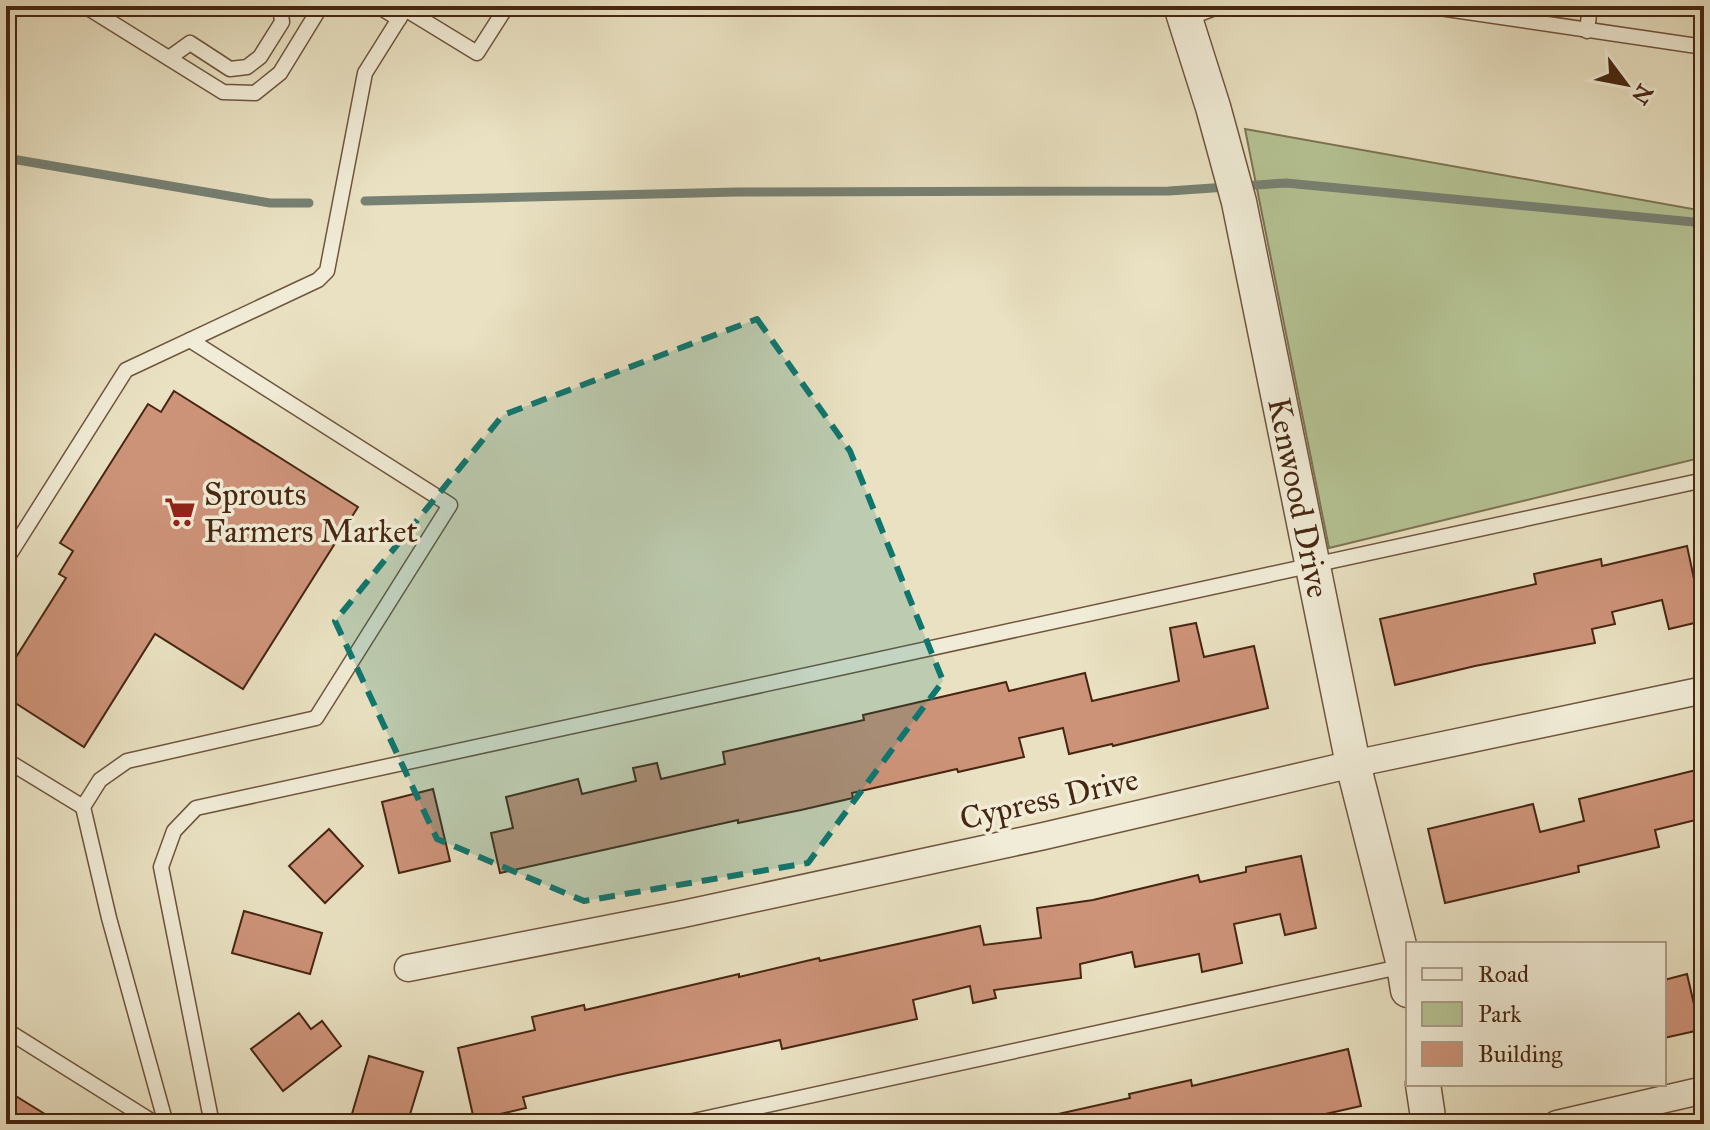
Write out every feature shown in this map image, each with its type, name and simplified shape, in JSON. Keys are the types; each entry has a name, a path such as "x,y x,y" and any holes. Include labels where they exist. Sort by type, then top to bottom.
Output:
{"street":[{"name":"Kenwood Drive","path":"1183,13 1239,202 1353,764 1406,978"},
{"name":"Cypress Drive","path":"408,968 683,914 999,846 1353,764 1704,690"},
{"path":"1423,1086 1429,1124"},
{"path":"1557,1124 1614,1117 1704,1090"}],"lane":[{"path":"85,6 223,92 255,93 280,73 321,6"},
{"path":"169,58 190,43 230,69 247,67 260,57 282,22 280,6"},
{"path":"378,6 404,11 477,53 507,6"},
{"path":"1183,13 1220,6"},
{"path":"1426,6 1704,47"},
{"path":"1587,31 1590,6"},
{"path":"6,560 126,370 318,280 327,271 365,73 404,11"},
{"path":"166,1124 109,918 83,807 100,780 127,761 316,718 450,505 190,340"},
{"path":"212,1124 161,867 174,831 196,808 1704,480"},
{"path":"6,760 83,807"},
{"path":"680,1124 1406,978"},
{"path":"6,1030 156,1124"}],"highlighted area":[{"path":"757,319 850,451 943,681 808,863 584,901 437,839 335,621 503,415"}],"green space":[{"path":"1245,129 1704,211 1704,457 1329,548"}],"building":[{"path":"174,391 358,507 243,689 155,634 84,747 6,697 6,673 66,578 59,574 73,551 60,543 148,404 161,412"},
{"path":"1687,546 1703,621 1669,629 1662,600 1612,612 1615,624 1592,629 1595,643 1395,685 1380,619 1536,584 1534,574 1601,559 1602,566"},
{"path":"1196,623 1204,657 1254,646 1268,708 1069,754 1063,728 1019,738 1024,757 852,793 853,798 801,810 738,823 738,820 500,873 491,833 513,828 506,797 578,779 582,794 636,781 633,768 657,763 661,779 725,764 723,752 864,720 863,715 1006,682 1009,691 1085,673 1092,701 1179,681 1170,628"},
{"path":"1704,768 1704,818 1655,830 1659,847 1578,866 1579,872 1445,903 1428,829 1533,804 1540,832 1584,821 1579,799"},
{"path":"433,789 450,861 399,873 382,802"},
{"path":"329,829 363,866 325,903 289,866"},
{"path":"1301,856 1316,928 1285,935 1280,914 1234,924 1242,963 1202,972 1199,954 1135,967 1132,952 1080,964 1081,978 994,990 996,998 973,1003 970,986 913,1000 917,1019 782,1049 780,1040 618,1075 523,1097 526,1108 474,1120 458,1048 535,1030 532,1017 584,1005 585,1010 739,974 739,977 819,958 820,961 980,926 984,945 1041,938 1037,908 1093,900 1198,875 1200,882 1246,872 1246,867"},
{"path":"244,911 322,933 310,974 232,953"},
{"path":"1687,974 1700,1030 1666,1038 1666,979"},
{"path":"299,1013 311,1029 322,1021 341,1046 283,1091 251,1049"},
{"path":"1348,1049 1361,1106 1281,1124 1059,1124 1058,1114 1130,1098 1129,1094 1191,1080 1192,1086"},
{"path":"369,1056 423,1072 407,1124 349,1124"},
{"path":"6,1090 61,1124 6,1124"}],"waterway":[{"path":"6,158 270,203 309,203"},
{"path":"1241,186 1286,183 1704,223"},
{"path":"365,201 738,192 1169,191 1227,187"}],"place":[{"name":"Sprouts Farmers Market","path":"180,512"}]}
